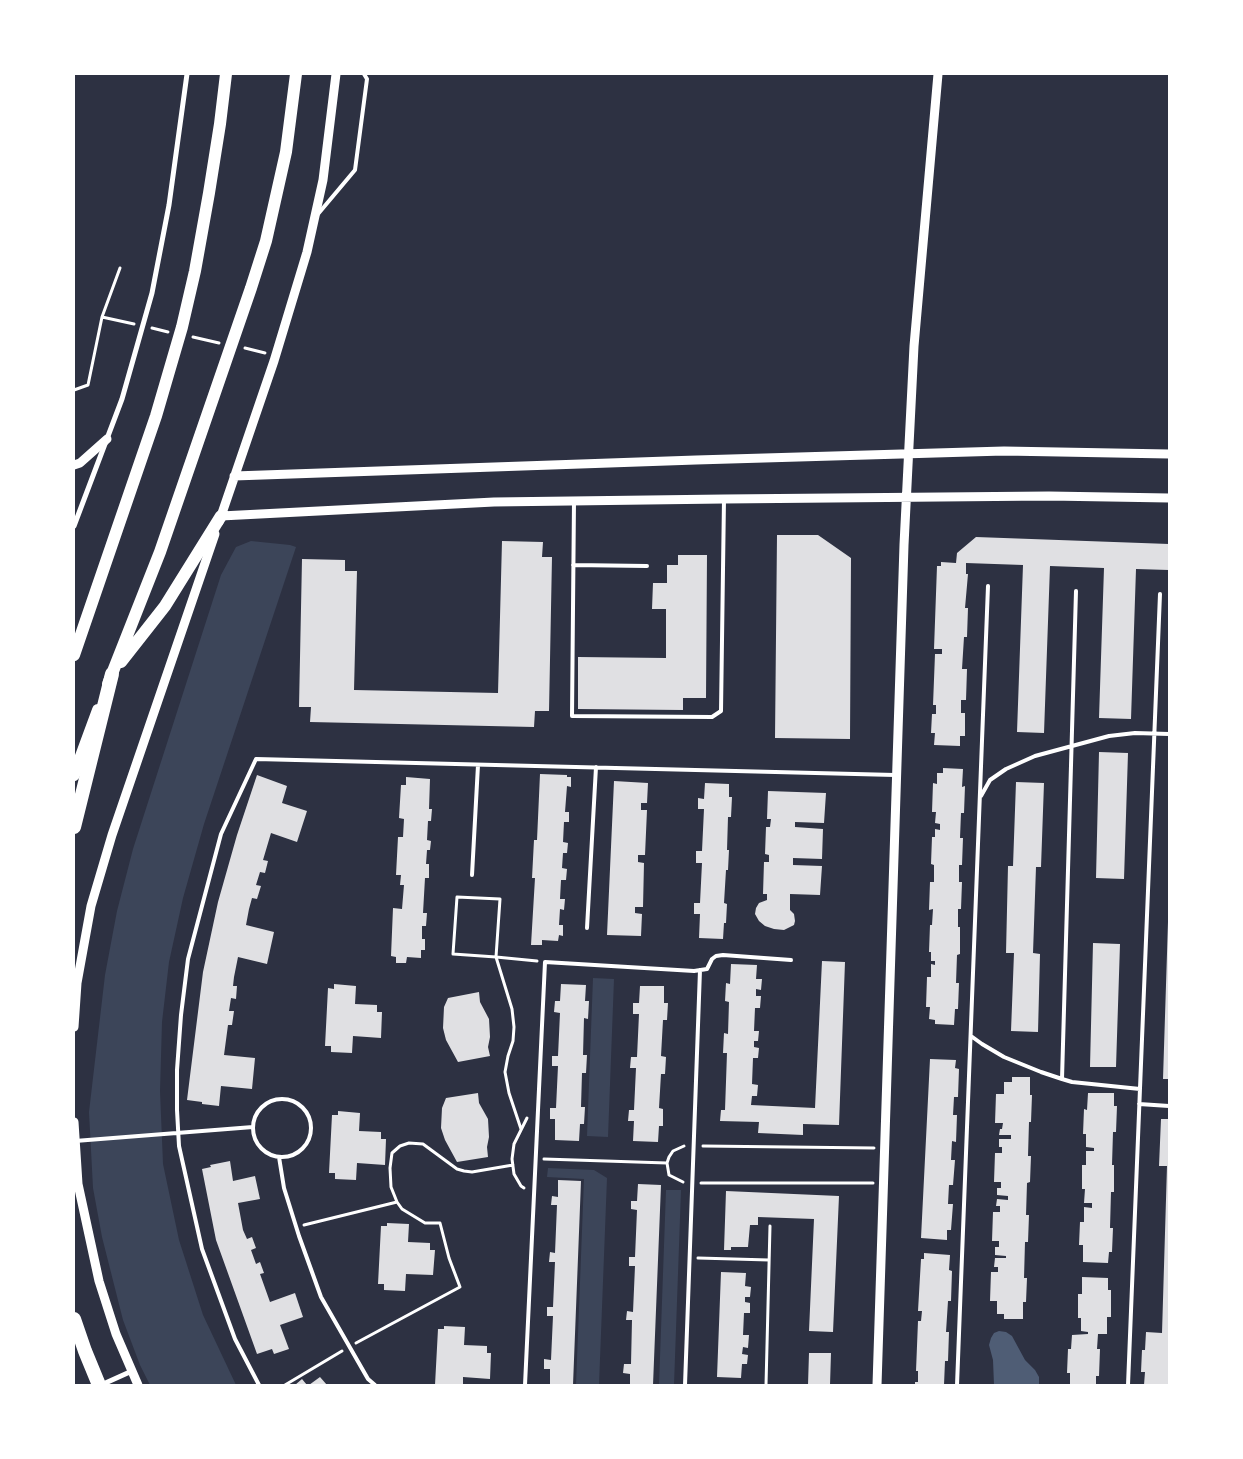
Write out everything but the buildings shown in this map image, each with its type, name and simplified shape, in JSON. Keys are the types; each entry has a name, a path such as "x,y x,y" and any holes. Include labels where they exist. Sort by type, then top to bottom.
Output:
{"highway":[{"path":"74,827 112,674"},
{"path":"74,1319 100,1385"}],"main road":[{"path":"75,648 156,416 182,327 195,271 209,193 226,74"},
{"path":"74,775 160,552 245,307 263,250 286,152 296,74"},
{"path":"112,674 165,606 221,516"}],"street":[{"path":"74,526 122,399 152,293 169,205 187,74"},
{"path":"74,1027 77,983 91,906 112,835 274,361 307,252 324,170 336,74"},
{"path":"877,1385 908,454 914,346 938,74"},
{"path":"74,465 80,463 107,439"},
{"path":"234,476 1004,451 1169,454"},
{"path":"221,516 484,503 574,501 1049,496 1169,498"},
{"path":"74,1122 78,1184 99,1281 116,1334 138,1385"},
{"path":"100,1385 132,1371"}],"lane":[{"path":"315,217 355,170 367,79 364,74"},
{"path":"574,501 572,716 712,717 721,711 724,499"},
{"path":"574,565 647,566"},
{"path":"957,1385 988,586"},
{"path":"1062,1079 1076,591"},
{"path":"1128,1385 1160,594"},
{"path":"980,798 990,780 1006,769 1035,756 1109,736 1135,733 1169,734"},
{"path":"259,1385 235,1339 202,1250 178,1146 177,1070 188,959 221,834 256,759 897,775"},
{"path":"472,874 478,765"},
{"path":"587,928 596,767"},
{"path":"525,1385 545,962 694,972 707,969 712,959 724,954 791,960"},
{"path":"685,1385 700,970"},
{"path":"971,1036 1004,1057 1062,1079 1072,1082 1140,1089"},
{"path":"282,1099 298,1104 309,1117 311,1126 308,1142 302,1149 288,1157 279,1157 271,1156 264,1152 255,1140 253,1127 255,1116 266,1103 282,1099"},
{"path":"1139,1104 1169,1106"},
{"path":"75,1141 253,1127"},
{"path":"279,1157 284,1188 321,1298 368,1379 375,1385"}],"path":[{"path":"74,390 88,386 102,317 120,268"},
{"path":"521,1129 509,1093 505,1072 513,1041 514,1027 512,1009 496,957 500,900 457,896 453,954 496,957 545,962"},
{"path":"534,1196 521,1186 514,1174 512,1159 514,1144 521,1129 528,1117 538,1108"},
{"path":"285,1385 349,1346 460,1287 449,1258 440,1224 425,1223 402,1209 397,1202 391,1187 390,1168 392,1153 400,1146 423,1144 464,1172 513,1165"},
{"path":"884,1183 680,1182 670,1175 667,1163 673,1151 682,1146 885,1148"},
{"path":"536,1159 667,1163"},
{"path":"296,1227 397,1202"},
{"path":"766,1385 770,1226"},
{"path":"690,1258 769,1260"}],"shaded area":[{"path":"251,541 296,547 204,824 183,898 169,962 162,1022 160,1091 163,1164 179,1240 203,1315 236,1385 150,1385 140,1365 123,1320 102,1237 93,1188 89,1112 105,975 117,911 133,849 221,575 236,547"},
{"path":"593,978 614,979 608,1137 587,1136"},
{"path":"548,1168 594,1170 607,1178 599,1385 576,1385 584,1179 547,1177"},
{"path":"666,1190 681,1190 674,1385 659,1385"},
{"path":"999,1331 1006,1332 1012,1336 1025,1360 1039,1377 1039,1385 994,1385 993,1360 989,1345 994,1333"}]}
